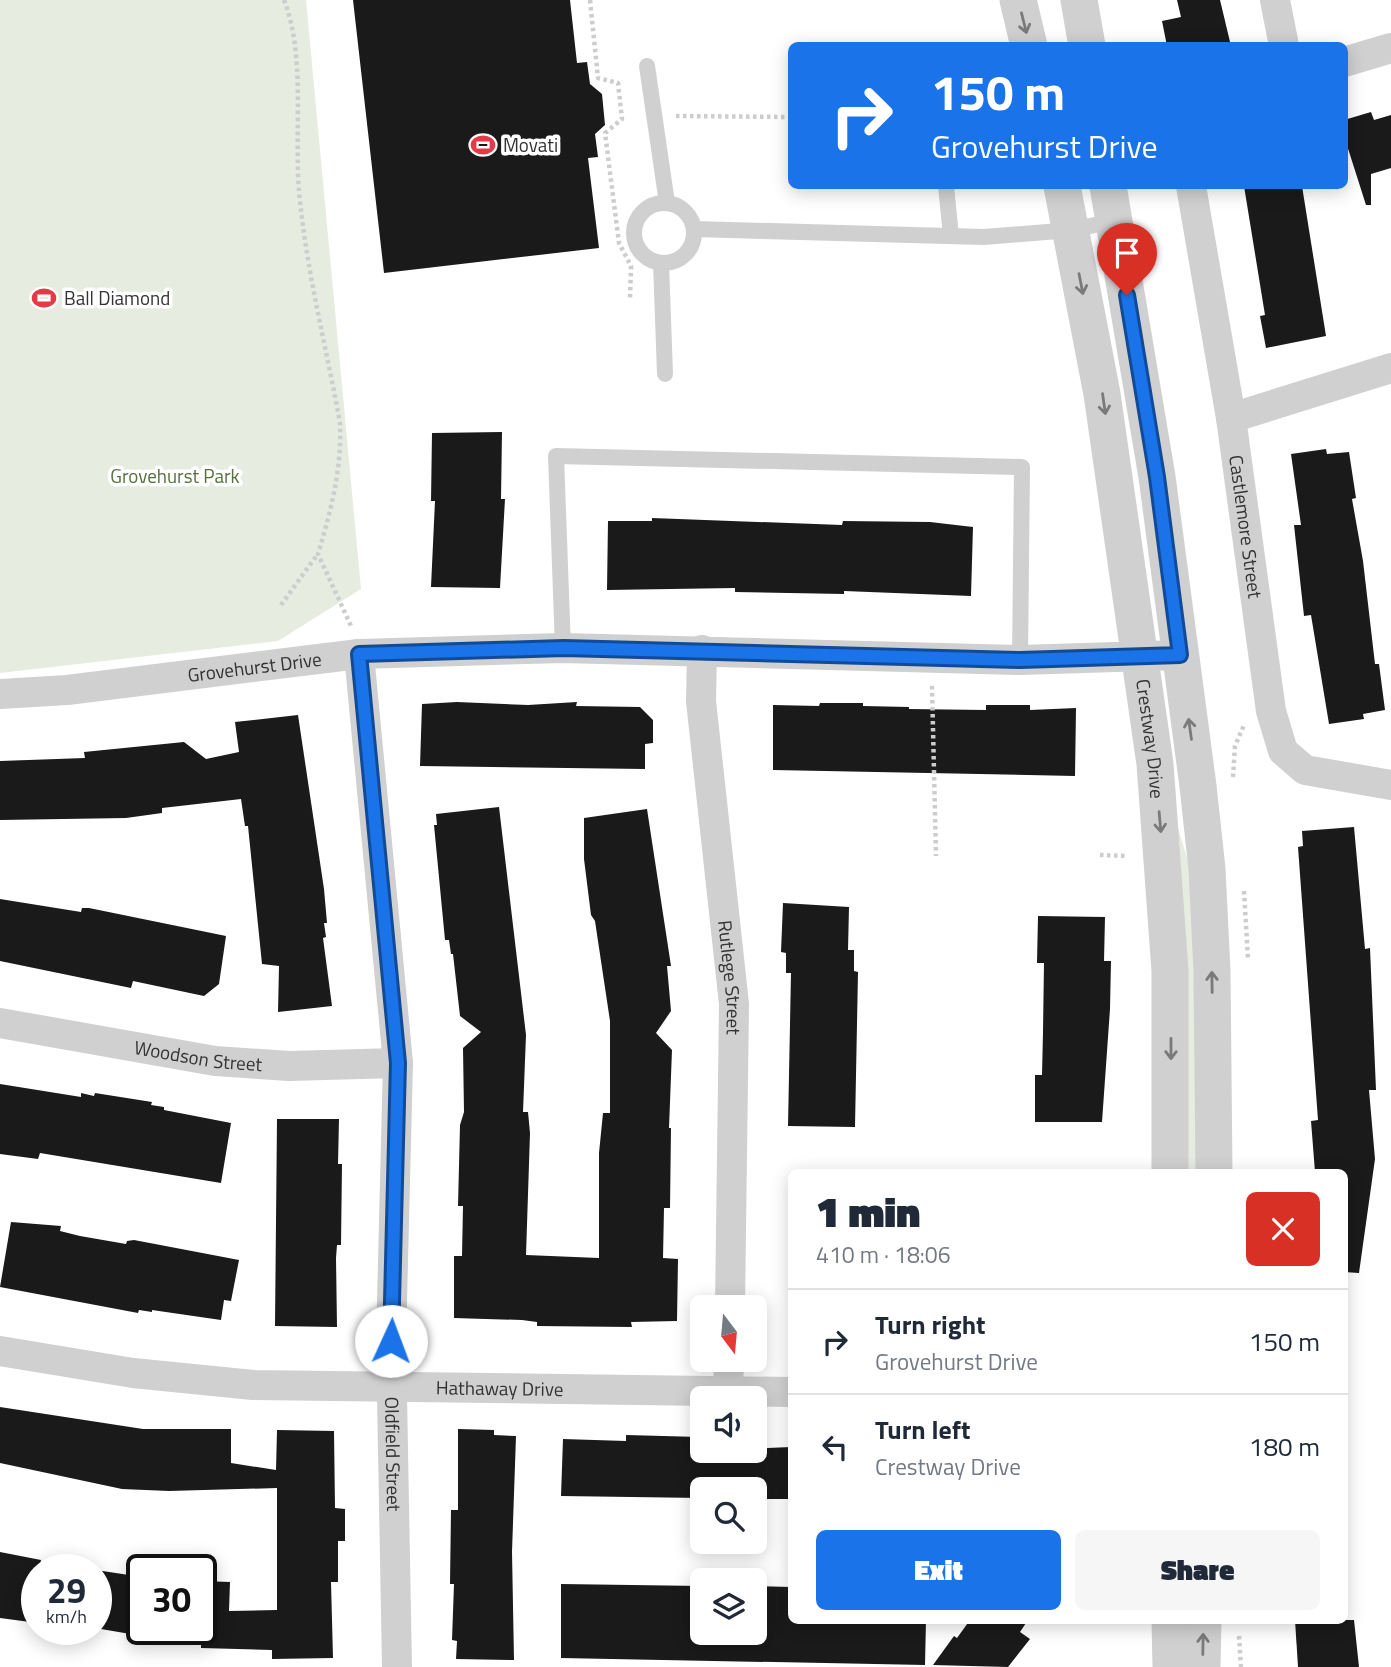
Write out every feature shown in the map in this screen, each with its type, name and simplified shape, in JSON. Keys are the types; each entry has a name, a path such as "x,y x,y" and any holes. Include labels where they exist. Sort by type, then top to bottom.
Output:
{"street":[{"path":"1018,0 1028,42"},
{"path":"1079,0 1086,42"},
{"path":"1275,0 1283,42"},
{"path":"1348,61 1391,48"},
{"name":"Crestway Drive","path":"1063,189 1102,394 1155,764 1170,971 1170,1169"},
{"name":"Crestway Drive","path":"1109,189 1157,477 1207,869 1212,971 1214,1169"},
{"name":"Castlemore Street","path":"1192,189 1231,418 1271,711 1283,751 1305,770 1391,785"},
{"path":"1231,418 1391,368"},
{"name":"Grovehurst Drive","path":"0,694 67,690 359,654 564,648 1020,660 1180,655"},
{"name":"Rutlege Street","path":"702,650 701,701 734,1004 730,1295"},
{"name":"Oldfield Street","path":"359,654 398,1063 391,1341 394,1387 397,1667"},
{"name":"Woodson Street","path":"0,1023 215,1061 289,1066 398,1063"},
{"name":"Hathaway Drive","path":"0,1351 133,1373 253,1385 690,1390"},
{"name":"Hathaway Drive","path":"767,1391 788,1392"},
{"path":"1170,1624 1171,1667"},
{"path":"1202,1667 1203,1624"}],"lane":[{"path":"647,66 667,203"},
{"path":"946,189 951,236"},
{"path":"667,203 680,207 689,216 694,229 693,242 686,254 675,261 662,263 649,259 639,250 634,237 636,224 642,213 654,205 667,203"},
{"path":"694,229 984,237 1071,230 1114,221"},
{"path":"662,263 665,374"},
{"path":"564,648 556,456 1022,467 1020,660"}],"path":[{"path":"281,605 318,554 331,512 341,446 340,423 302,217 296,145 295,45 284,0"},
{"path":"590,0 598,78 618,83 622,119 606,133 619,243 631,266 630,298"},
{"path":"668,116 788,117"},
{"path":"318,554 346,613 359,654"},
{"path":"932,657 936,856"},
{"path":"1100,855 1132,856"},
{"path":"1238,1632 1241,1667"}],"green space":[{"name":"Grovehurst Park","path":"0,0 306,0 361,589 278,641 0,673"},
{"path":"1176,821 1193,878 1199,1169 1180,1169"}],"building":[{"name":"Movati","path":"353,0 570,0 577,63 587,62 590,84 602,94 605,125 595,134 598,157 588,158 599,248 384,273"},
{"path":"1177,0 1220,0 1230,42 1166,42 1162,21 1181,17"},
{"path":"1371,112 1374,120 1391,115 1391,168 1371,174 1371,205 1366,205 1348,149 1348,119"},
{"path":"1244,189 1302,189 1326,336 1266,348 1260,316 1265,315"},
{"path":"502,432 501,499 505,499 500,588 431,587 435,501 431,501 432,433"},
{"path":"1326,449 1327,454 1349,452 1356,498 1352,499 1363,561 1375,664 1379,664 1385,710 1363,714 1364,719 1329,724 1311,615 1304,616 1294,525 1301,525 1291,454"},
{"path":"652,518 842,525 843,521 930,522 973,527 971,596 844,591 844,594 735,592 735,588 607,590 608,521 652,521"},
{"path":"457,702 528,705 577,702 576,706 640,707 653,720 653,743 645,744 645,769 420,766 422,704"},
{"path":"820,703 863,703 863,706 909,709 986,710 986,705 1030,705 1030,710 1076,708 1075,776 773,770 773,705 819,706"},
{"path":"298,715 324,889 327,923 324,923 326,937 323,938 332,1006 278,1012 279,966 262,964 248,826 245,826 241,799 162,808 162,813 126,818 0,820 0,761 85,758 84,752 184,742 206,759 239,752 235,722"},
{"path":"499,807 526,1035 523,1112 528,1112 530,1133 526,1255 599,1258 599,1153 603,1113 610,1113 610,1021 595,921 591,915 584,859 584,818 647,809 671,966 667,966 671,1011 656,1033 672,1050 670,1208 664,1208 663,1258 678,1259 677,1321 631,1322 632,1327 537,1326 537,1322 522,1320 454,1318 454,1256 462,1256 463,1206 458,1206 460,1125 464,1112 463,1048 481,1032 460,1016 453,954 449,940 445,940 434,825 437,825 436,814"},
{"path":"1354,827 1365,949 1370,948 1376,1090 1369,1090 1375,1159 1359,1273 1348,1272 1348,1169 1315,1169 1311,1121 1318,1120 1298,847 1303,846 1302,831"},
{"path":"0,899 81,912 82,908 89,908 226,936 219,984 204,996 133,981 131,988 0,961"},
{"path":"783,903 849,907 848,950 854,950 854,971 858,972 855,1127 788,1126 791,973 786,973 786,953 781,952"},
{"path":"1038,916 1105,917 1104,961 1111,961 1102,1122 1035,1122 1035,1075 1042,1075 1043,1032 1044,963 1037,963"},
{"path":"0,1084 81,1097 81,1093 94,1096 95,1093 152,1102 151,1105 164,1107 164,1110 231,1123 221,1183 40,1153 38,1159 0,1154"},
{"path":"277,1119 339,1119 338,1164 342,1164 341,1245 337,1245 336,1258 337,1327 275,1326"},
{"path":"11,1222 61,1226 60,1231 80,1236 126,1244 127,1241 134,1240 239,1260 231,1301 224,1300 221,1320 152,1310 139,1310 138,1313 0,1287"},
{"path":"0,1407 143,1429 231,1429 231,1463 276,1470 277,1430 334,1431 335,1508 345,1509 345,1541 338,1541 338,1582 331,1582 333,1658 272,1659 272,1650 201,1648 201,1645 217,1645 217,1582 230,1582 229,1611 277,1610 277,1488 169,1491 122,1489 0,1463"},
{"path":"458,1429 494,1430 494,1435 516,1436 512,1552 514,1660 456,1659 457,1641 452,1640 454,1584 450,1584 451,1510 458,1510"},
{"path":"626,1435 690,1437 690,1463 767,1463 767,1448 788,1447 788,1499 767,1499 767,1477 690,1477 690,1498 561,1496 563,1439 626,1441"},
{"path":"0,1552 21,1556 21,1621 0,1618"},
{"path":"112,1572 126,1575 126,1633 112,1631"},
{"path":"561,1584 690,1586 690,1645 767,1645 767,1586 788,1587 788,1624 926,1624 925,1665 561,1658"},
{"path":"1348,1620 1354,1620 1359,1667 1298,1667 1295,1624 1348,1624"},
{"path":"967,1624 1025,1624 1020,1632 1030,1639 1008,1667 933,1665 954,1636 957,1638"}],"place":[{"name":"Movati","path":"483,145"},
{"name":"Ball Diamond","path":"44,298"}],"route":[{"path":"391,1341 398,1063 359,654 564,648 1020,660 1180,655 1157,477 1127,295"}]}
